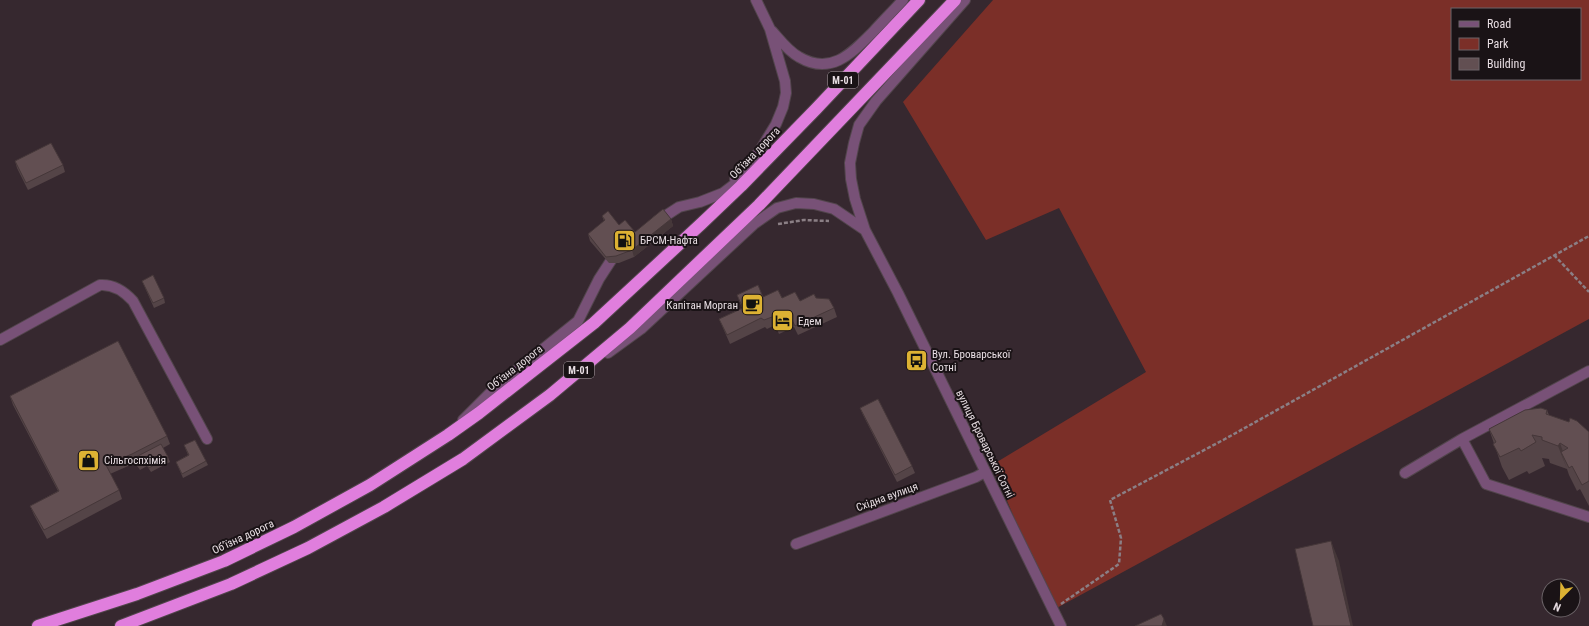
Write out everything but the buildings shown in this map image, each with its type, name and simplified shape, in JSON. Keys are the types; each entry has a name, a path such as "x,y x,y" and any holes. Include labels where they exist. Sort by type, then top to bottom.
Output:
{"highway":[{"name":"Обʼїзна дорога","path":"38,626 137,594 224,561 294,528 370,485 448,435 479,413 594,323 701,224 816,109 919,0"},
{"name":"М-01","path":"121,626 231,584 308,548 384,507 463,458 550,395 630,328 759,205 955,0"}],"street":[{"path":"701,224 723,193 759,152 776,124 783,107 786,93 785,81 770,29 756,0"},
{"path":"770,29 798,58 812,63 827,64 841,60 854,51 903,0"},
{"name":"вулиця Броварської Сотні","path":"964,0 876,101 859,125 850,164 851,179 855,199 865,230 898,293 1061,626"},
{"path":"648,228 679,207 700,202 723,193 766,160"},
{"path":"550,395 641,329 754,224 777,208 796,203 814,204 834,209 865,230"},
{"path":"448,435 497,386 578,321 599,279 612,259 624,249"},
{"path":"0,340 100,285 107,284 117,288 133,301 207,439"},
{"path":"1405,473 1462,439 1589,371"},
{"path":"1462,439 1486,484 1589,517"},
{"name":"Східна вулиця","path":"796,544 976,477 985,472"}],"path":[{"path":"778,224 804,220 827,220 833,223"},
{"path":"1053,610 1119,564 1122,538 1110,500 1225,440 1589,236"},
{"path":"1554,255 1589,292"}],"green space":[{"path":"993,0 1589,0 1589,319 1053,610 992,465 1146,372 1059,208 986,240 903,102"}],"place":[{"name":"БРСМ-Нафта","path":"624,240"},
{"name":"Капітан Морган","path":"753,305"},
{"name":"Едем","path":"782,321"},
{"name":"Вул. Броварської Cотні","path":"916,360"},
{"name":"Сільгоспхімія","path":"88,460"}]}
